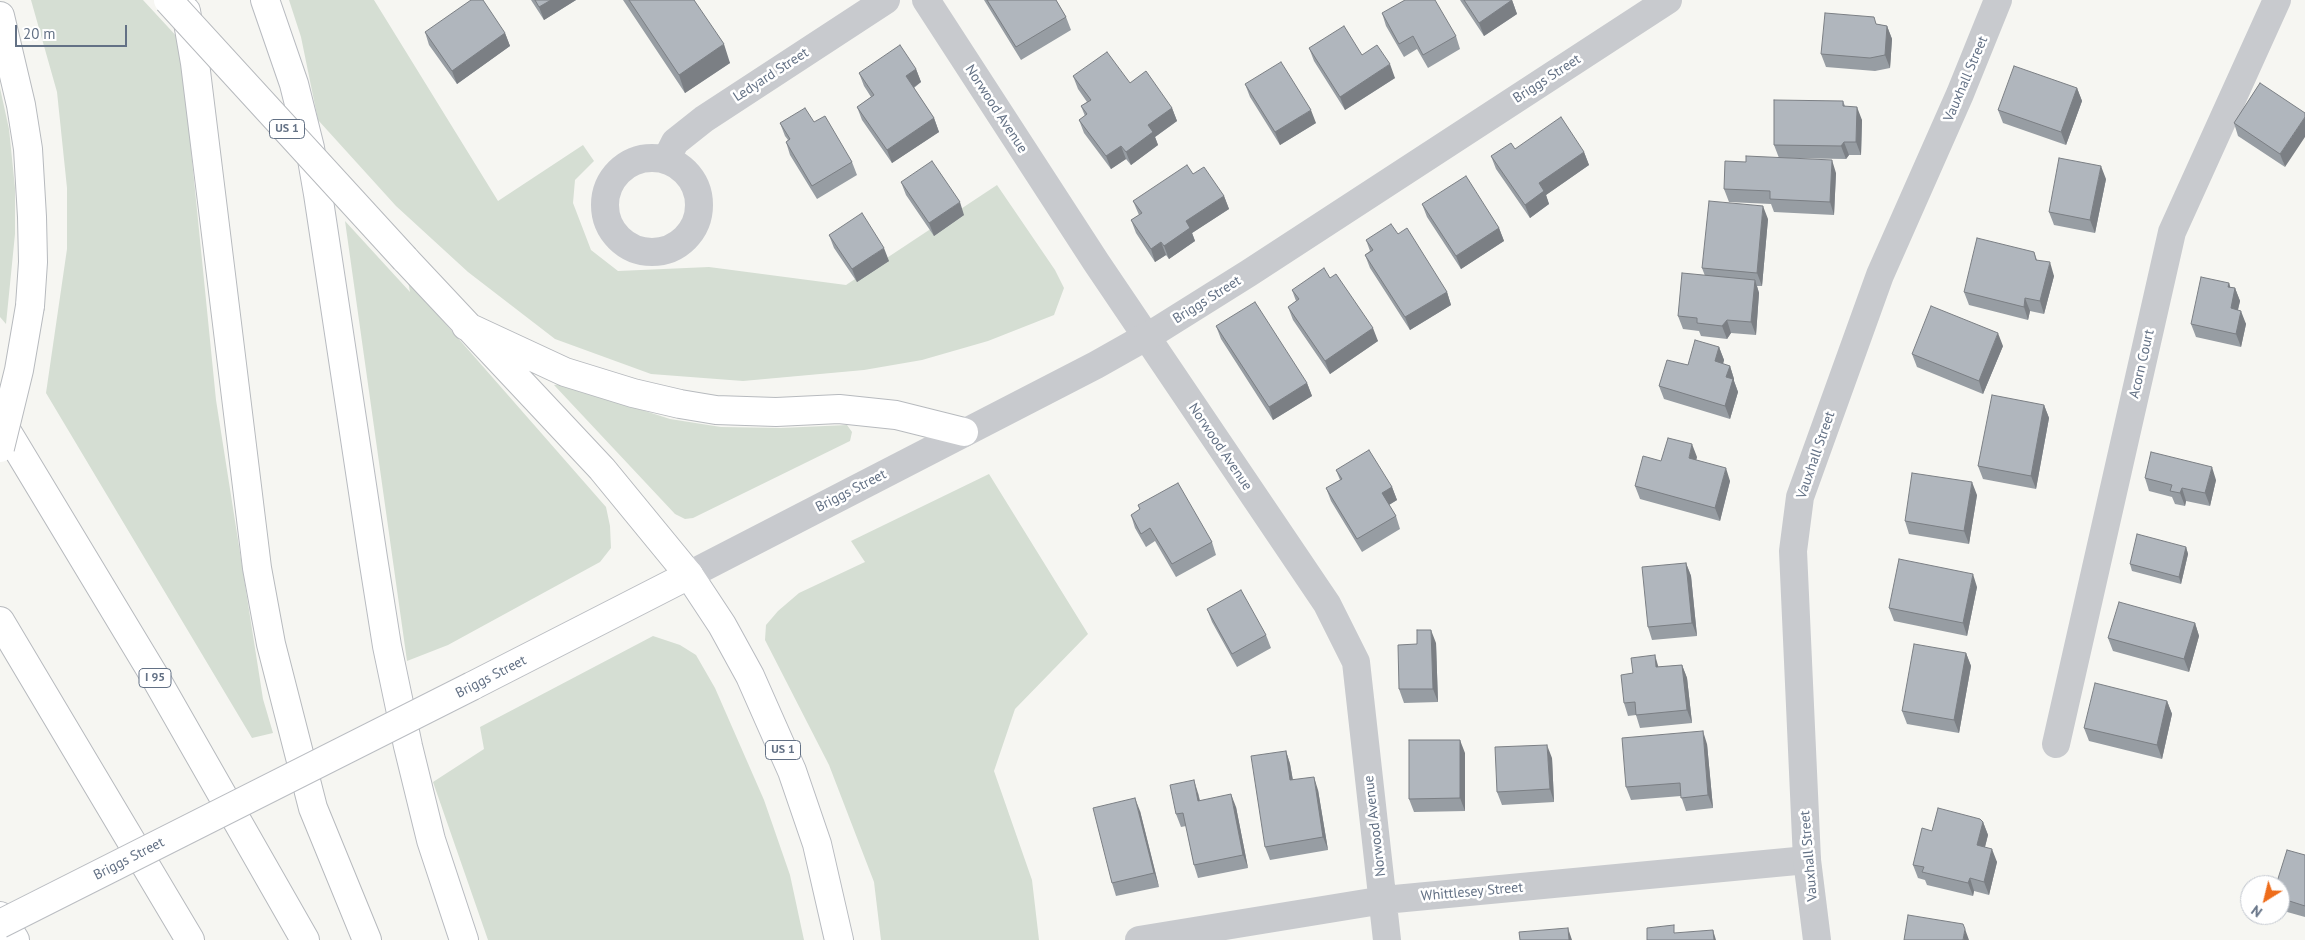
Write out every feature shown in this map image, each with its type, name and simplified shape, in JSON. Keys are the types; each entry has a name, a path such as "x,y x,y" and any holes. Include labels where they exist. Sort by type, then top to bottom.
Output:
{"main road":[{"name":"US 1","path":"168,0 466,326 602,469 689,574 722,625 750,676 792,771 817,844 839,940"},
{"path":"184,0 195,64 257,568 271,644 313,808 367,940"},
{"path":"265,0 294,84 310,148 387,646 408,746 431,840 464,940"},
{"path":"0,16 21,104 28,149 33,262 30,306 19,370 0,448"},
{"path":"466,326 565,372 633,393 680,404 716,410 776,412 839,409 896,415 964,432"},
{"name":"I 95","path":"0,420 141,653 305,940"},
{"name":"Briggs Street","path":"0,924 472,686 689,574"},
{"path":"0,621 190,940"},
{"path":"0,916 15,940"}],"street":[{"name":"Ledyard Street","path":"666,160 675,142 704,119 886,0"},
{"name":"Norwood Avenue","path":"926,0 1060,208 1327,604 1356,662 1387,940"},
{"name":"Briggs Street","path":"689,574 1146,336 1249,274 1668,0"},
{"name":"Vauxhall Street","path":"1817,940 1807,860 1793,551 1800,497 1880,275 1960,94 1998,0"},
{"name":"Acorn Court","path":"2056,744 2172,232 2276,0"},
{"name":"Whittlesey Street","path":"1138,940 1384,900 1807,860"}],"shaded area":[{"path":"31,0 143,0 180,40 216,400 263,699 273,733 252,738 46,393 67,249 67,188 57,92"},
{"path":"289,0 374,0 498,201 583,145 594,161 575,180 573,203 591,250 618,271 709,267 846,285 997,185 1055,270 1064,288 1054,315 988,341 922,360 864,370 743,381 651,374 555,339 468,272 396,206 318,120 301,37"},
{"path":"0,88 9,129 15,188 15,234 6,324 0,317"},
{"path":"345,221 410,292 408,281 606,507 610,526 611,548 600,562 448,645 407,661"},
{"path":"561,384 670,419 721,427 781,428 847,425 852,432 850,441 693,518 685,519 675,514 554,385"},
{"path":"989,474 1088,634 1015,709 994,771 1032,880 1039,940 881,940 874,882 829,765 765,640 766,625 778,611 799,593 865,562 851,541"},
{"path":"653,636 680,645 696,655 715,688 764,800 790,875 804,940 488,940 433,782 484,749 480,727"}],"building":[{"path":"471,0 483,0 505,33 452,71 425,32"},
{"path":"535,0 551,0 539,7"},
{"path":"629,0 694,0 724,44 679,75"},
{"path":"987,0 1056,0 1066,17 1016,47"},
{"path":"1405,0 1435,0 1456,36 1423,55 1413,36 1399,44 1382,13"},
{"path":"1464,0 1512,0 1479,23"},
{"path":"1825,13 1874,17 1876,24 1887,26 1885,55 1870,58 1821,54"},
{"path":"1344,26 1362,55 1377,45 1390,64 1340,97 1309,48"},
{"path":"900,45 916,69 906,76 934,118 887,150 857,107 874,95 859,73"},
{"path":"1107,52 1130,83 1146,71 1172,108 1148,125 1153,132 1126,152 1121,146 1106,156 1079,120 1087,114 1081,106 1091,100 1073,76"},
{"path":"1281,62 1311,110 1275,132 1245,84"},
{"path":"2014,66 2077,88 2061,132 1998,110"},
{"path":"2260,83 2305,113 2305,117 2280,154 2234,123"},
{"path":"1774,100 1843,101 1843,106 1857,107 1856,142 1844,142 1841,146 1774,145"},
{"path":"805,108 814,122 825,116 852,162 812,186 786,142 790,139 780,123"},
{"path":"1561,117 1584,152 1539,183 1544,191 1525,205 1491,156 1511,143 1515,149"},
{"path":"1746,156 1832,160 1830,202 1770,199 1770,191 1724,189 1725,161 1746,162"},
{"path":"2059,158 2101,166 2090,220 2049,212"},
{"path":"932,161 960,202 929,223 901,182"},
{"path":"1187,165 1193,174 1204,167 1224,196 1186,221 1190,228 1164,246 1161,242 1151,249 1131,220 1142,213 1133,201"},
{"path":"1466,176 1499,228 1456,256 1422,204"},
{"path":"1709,201 1763,206 1757,273 1702,268"},
{"path":"862,213 884,248 852,269 829,235"},
{"path":"1391,224 1398,234 1407,228 1447,292 1405,317 1365,255 1373,250 1366,240"},
{"path":"1977,238 2034,252 2036,260 2050,262 2040,301 2025,298 2024,307 1964,292"},
{"path":"1324,268 1330,278 1336,274 1373,328 1325,361 1288,307 1299,299 1292,290"},
{"path":"1682,273 1755,280 1751,322 1727,320 1722,326 1697,323 1697,318 1678,316"},
{"path":"2201,277 2229,283 2228,287 2235,288 2231,308 2241,311 2236,334 2191,324"},
{"path":"1255,302 1307,383 1269,407 1216,326"},
{"path":"1931,306 1998,333 1979,381 1912,354"},
{"path":"1695,340 1719,347 1715,361 1730,366 1726,377 1733,379 1725,406 1659,386 1667,360 1688,365"},
{"path":"1992,395 2044,405 2031,476 1978,466"},
{"path":"1668,438 1692,444 1689,458 1726,468 1715,508 1635,486 1643,456 1661,461"},
{"path":"1369,450 1392,487 1382,493 1396,516 1357,539 1326,488 1342,479 1336,470"},
{"path":"2151,452 2212,467 2205,493 2182,488 2180,493 2170,491 2172,485 2145,478"},
{"path":"1912,473 1972,482 1964,531 1905,521"},
{"path":"1178,483 1212,542 1172,564 1150,528 1141,534 1131,515 1140,509 1138,505"},
{"path":"2137,534 2186,547 2179,577 2130,564"},
{"path":"1899,559 1973,574 1963,623 1889,608"},
{"path":"1686,563 1692,623 1648,627 1642,567"},
{"path":"1241,590 1266,635 1232,654 1207,609"},
{"path":"2119,602 2195,623 2184,659 2108,638"},
{"path":"1417,630 1431,630 1433,689 1399,689 1398,645 1417,644"},
{"path":"1914,644 1966,653 1954,720 1902,711"},
{"path":"1655,655 1656,667 1682,665 1687,710 1636,715 1635,702 1624,703 1621,675 1633,673 1631,658"},
{"path":"2095,683 2167,701 2157,745 2084,728"},
{"path":"1703,731 1708,795 1681,798 1680,783 1626,787 1622,738"},
{"path":"1409,740 1460,740 1460,798 1409,799"},
{"path":"1547,745 1550,789 1497,792 1495,747"},
{"path":"1286,751 1290,780 1314,777 1323,837 1265,847 1251,756"},
{"path":"1194,780 1198,801 1231,794 1243,855 1194,865 1183,813 1176,814 1170,785"},
{"path":"1135,798 1154,873 1112,883 1093,808"},
{"path":"1938,808 1980,819 1983,822 1977,845 1992,849 1984,882 1970,878 1968,883 1922,872 1924,867 1913,865 1922,828 1932,831"},
{"path":"2287,850 2305,855 2305,906 2290,901 2290,875 2279,875"},
{"path":"1908,915 1963,924 1965,929 1963,940 1904,940"},
{"path":"1674,925 1674,933 1713,930 1714,940 1647,940 1647,928"},
{"path":"1568,928 1569,940 1520,940 1519,932"}]}
